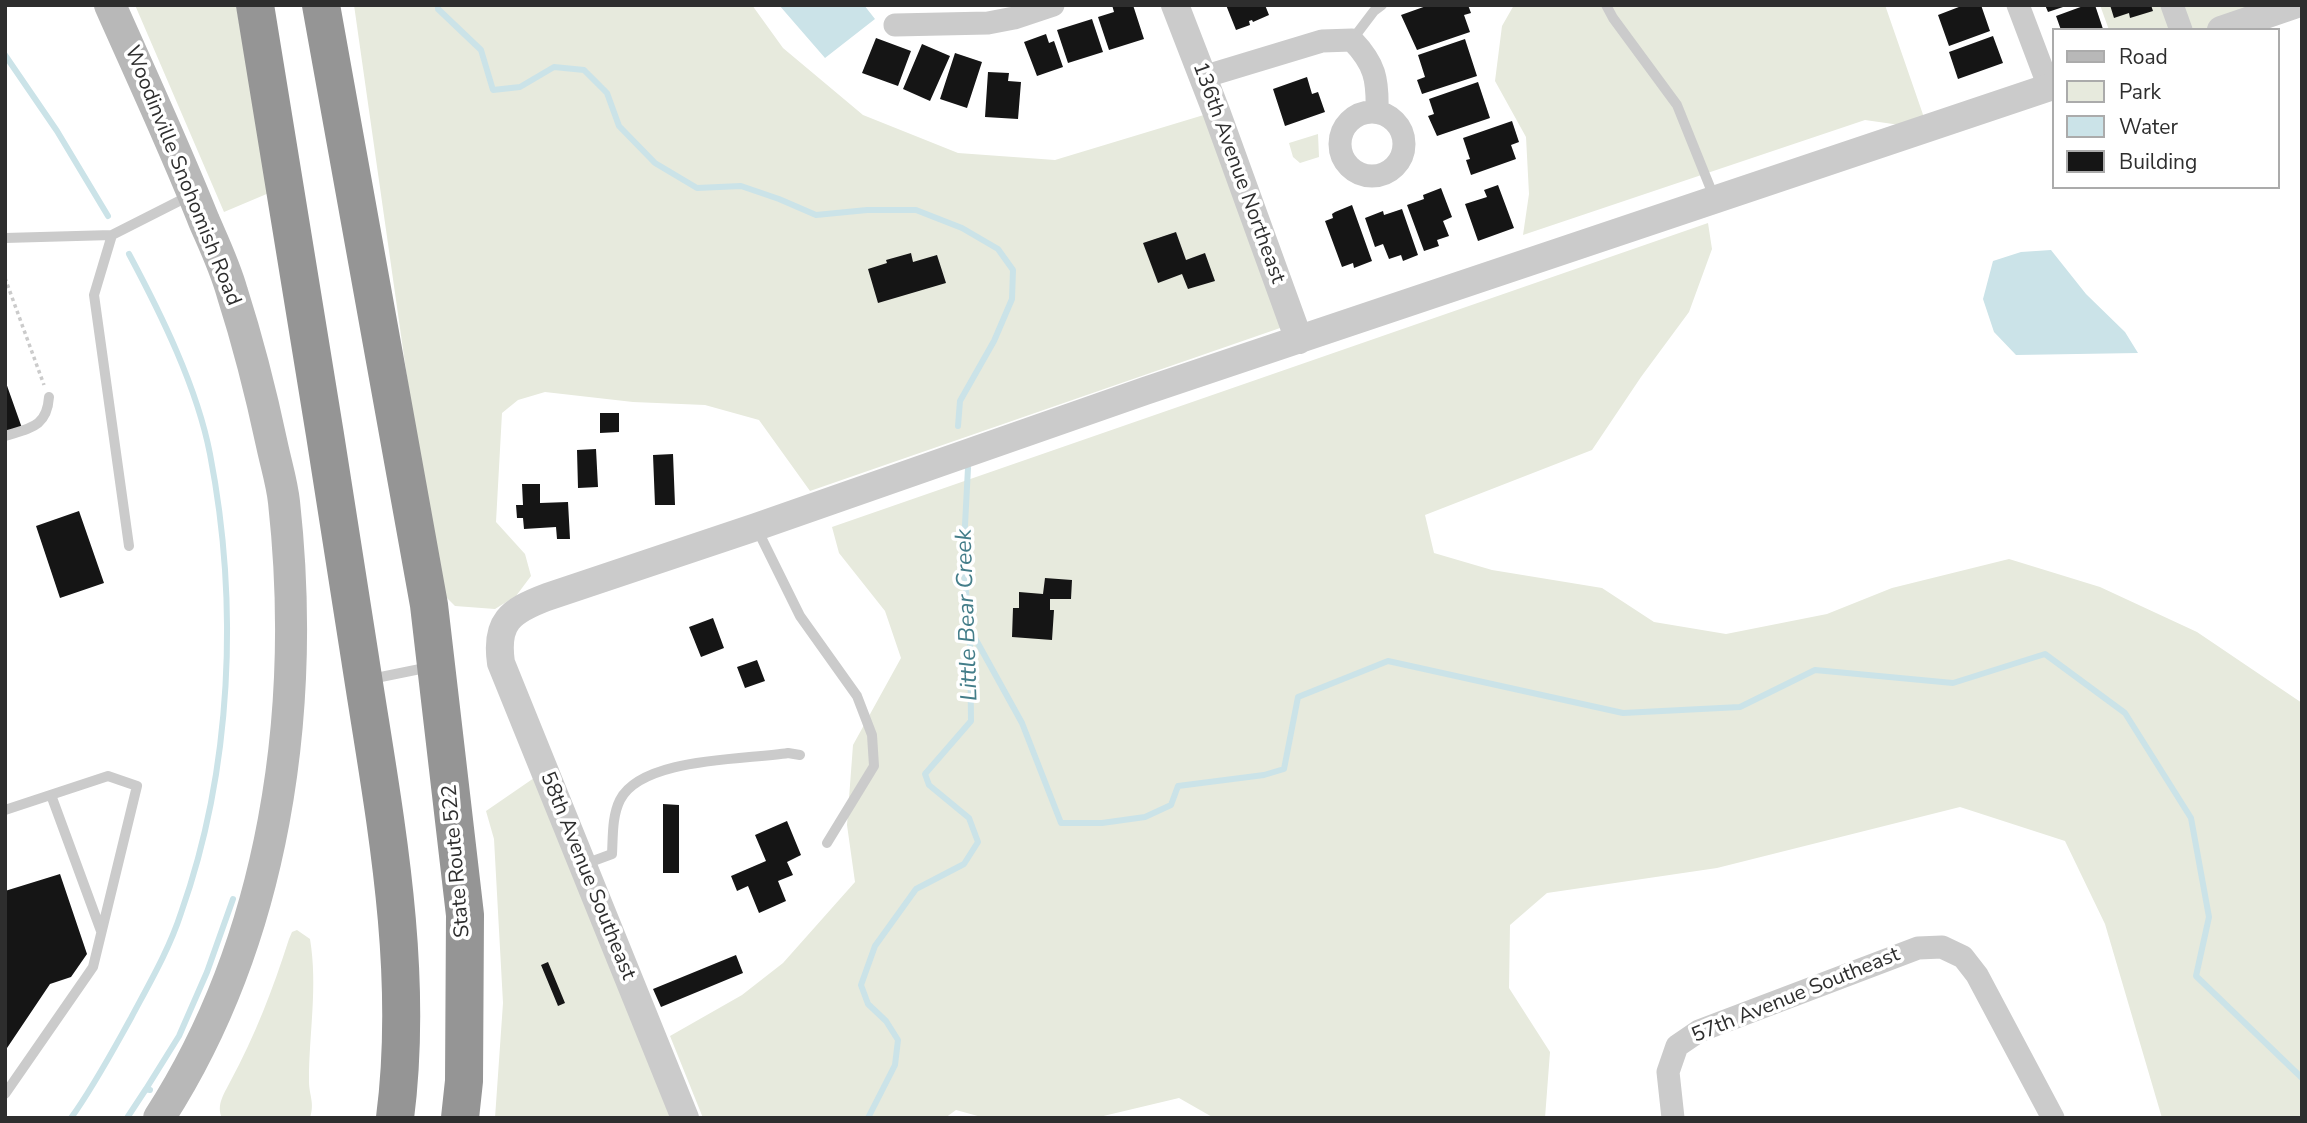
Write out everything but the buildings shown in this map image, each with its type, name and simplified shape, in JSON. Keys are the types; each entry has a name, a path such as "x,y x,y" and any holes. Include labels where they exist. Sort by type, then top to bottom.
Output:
{"highway":[{"path":"255,5 391,863 400,973 398,1087 394,1118"},
{"name":"State Route 522","path":"321,5 429,605 466,915 464,1081 460,1118"}],"main road":[{"name":"Woodinville Snohomish Road","path":"110,5 193,193 231,288 260,386 284,499 292,611 282,770 259,890 220,1003 186,1077 159,1118"}],"street":[{"path":"895,25 988,23 1014,18 1053,5"},
{"name":"136th Avenue Northeast","path":"1175,5 1299,341"},
{"path":"756,527 1145,391 2051,87 2018,5"},
{"path":"2172,5 2180,28"},
{"path":"2227,28 2294,5"},
{"path":"1203,77 1322,41 1352,40 1373,67 1378,85 1377,112"},
{"name":"58th Avenue Southeast","path":"685,1118 501,663 498,644 500,633 510,616 527,604 756,527"},
{"name":"57th Avenue Southeast","path":"1673,1118 1668,1072 1677,1046 1699,1031 1918,948 1942,947 1963,957 1977,975 2053,1118"}],"lane":[{"path":"1352,40 1374,11 1382,5"},
{"path":"1606,5 1677,105 1715,200"},
{"path":"5,238 112,235 193,193"},
{"path":"112,235 94,295 129,546"},
{"path":"5,436 37,426 48,410 49,397"},
{"path":"756,527 800,616 857,696 872,735 874,766 827,843"},
{"path":"363,681 436,666"},
{"path":"582,865 612,854 614,824 621,799 643,778 681,765 788,753 800,755"},
{"path":"5,810 108,776 137,786 93,967 5,1094"},
{"path":"51,795 101,931"}],"path":[{"path":"5,278 49,397"}],"green space":[{"path":"135,5 236,5 269,193 224,212"},
{"path":"354,5 752,5 783,48 863,115 958,153 1055,160 1207,114 1283,327 810,491 759,420 705,405 633,402 545,392 518,400 502,413 496,522 525,554 531,576 516,596 495,609 455,606 437,588"},
{"path":"1514,5 1885,5 1928,129 1865,120 1523,235 1529,194 1526,137 1495,81 1502,26"},
{"path":"2100,5 2264,5 2222,28 2108,28"},
{"path":"1318,134 1319,157 1300,163 1293,157 1289,143"},
{"path":"1708,223 1712,249 1689,312 1592,450 1425,515 1434,553 1492,570 1602,588 1654,622 1726,634 1827,614 1892,588 2009,559 2100,587 2197,632 2302,703 2302,1118 2162,1118 2105,924 2065,841 1960,807 1717,868 1547,893 1510,925 1509,988 1550,1052 1545,1118 1214,1118 1179,1098 1095,1118 985,1118 956,1110 945,1118 703,1118 670,1036 742,995 783,963 855,882 847,825 853,745 901,658 885,611 839,553 832,527"},
{"path":"534,778 676,1118 495,1118 503,1003 494,839 486,811"},
{"path":"297,930 310,939 312,957 310,1118 222,1118 220,1104 223,1095 255,1030 292,932"}],"water":[{"path":"779,5 864,5 875,19 825,58"},
{"path":"2051,250 2086,294 2125,332 2138,353 2016,355 1994,332 1983,299 1993,261 2021,252"}],"waterway":[{"name":"Little Bear Creek","path":"438,5 438,9 481,50 493,90 520,87 554,67 584,70 607,93 619,126 655,163 697,188 741,186 816,215 867,210 916,210 962,228 998,249 1013,270 1012,299 994,341 960,401 958,426"},
{"path":"5,55 57,131 108,216"},
{"path":"71,1118 131,1018 176,927 198,858 211,802 226,686 225,569 210,454 187,377 129,254"},
{"name":"Little Bear Creek","path":"868,1118 895,1065 898,1040 886,1021 868,1004 861,985 875,946 916,889 964,864 978,842 969,818 929,785 925,774 971,721 970,629 963,563 968,468"},
{"path":"970,629 1022,723 1061,823 1102,823 1145,817 1171,805 1178,786 1264,775 1284,769 1298,697 1388,661 1623,713 1740,707 1815,670 1953,683 2045,654 2125,713 2191,818 2209,917 2196,976 2302,1078"},
{"path":"146,1089 179,1036 207,972 233,899"},
{"path":"127,1118 146,1089 150,1090"}]}
